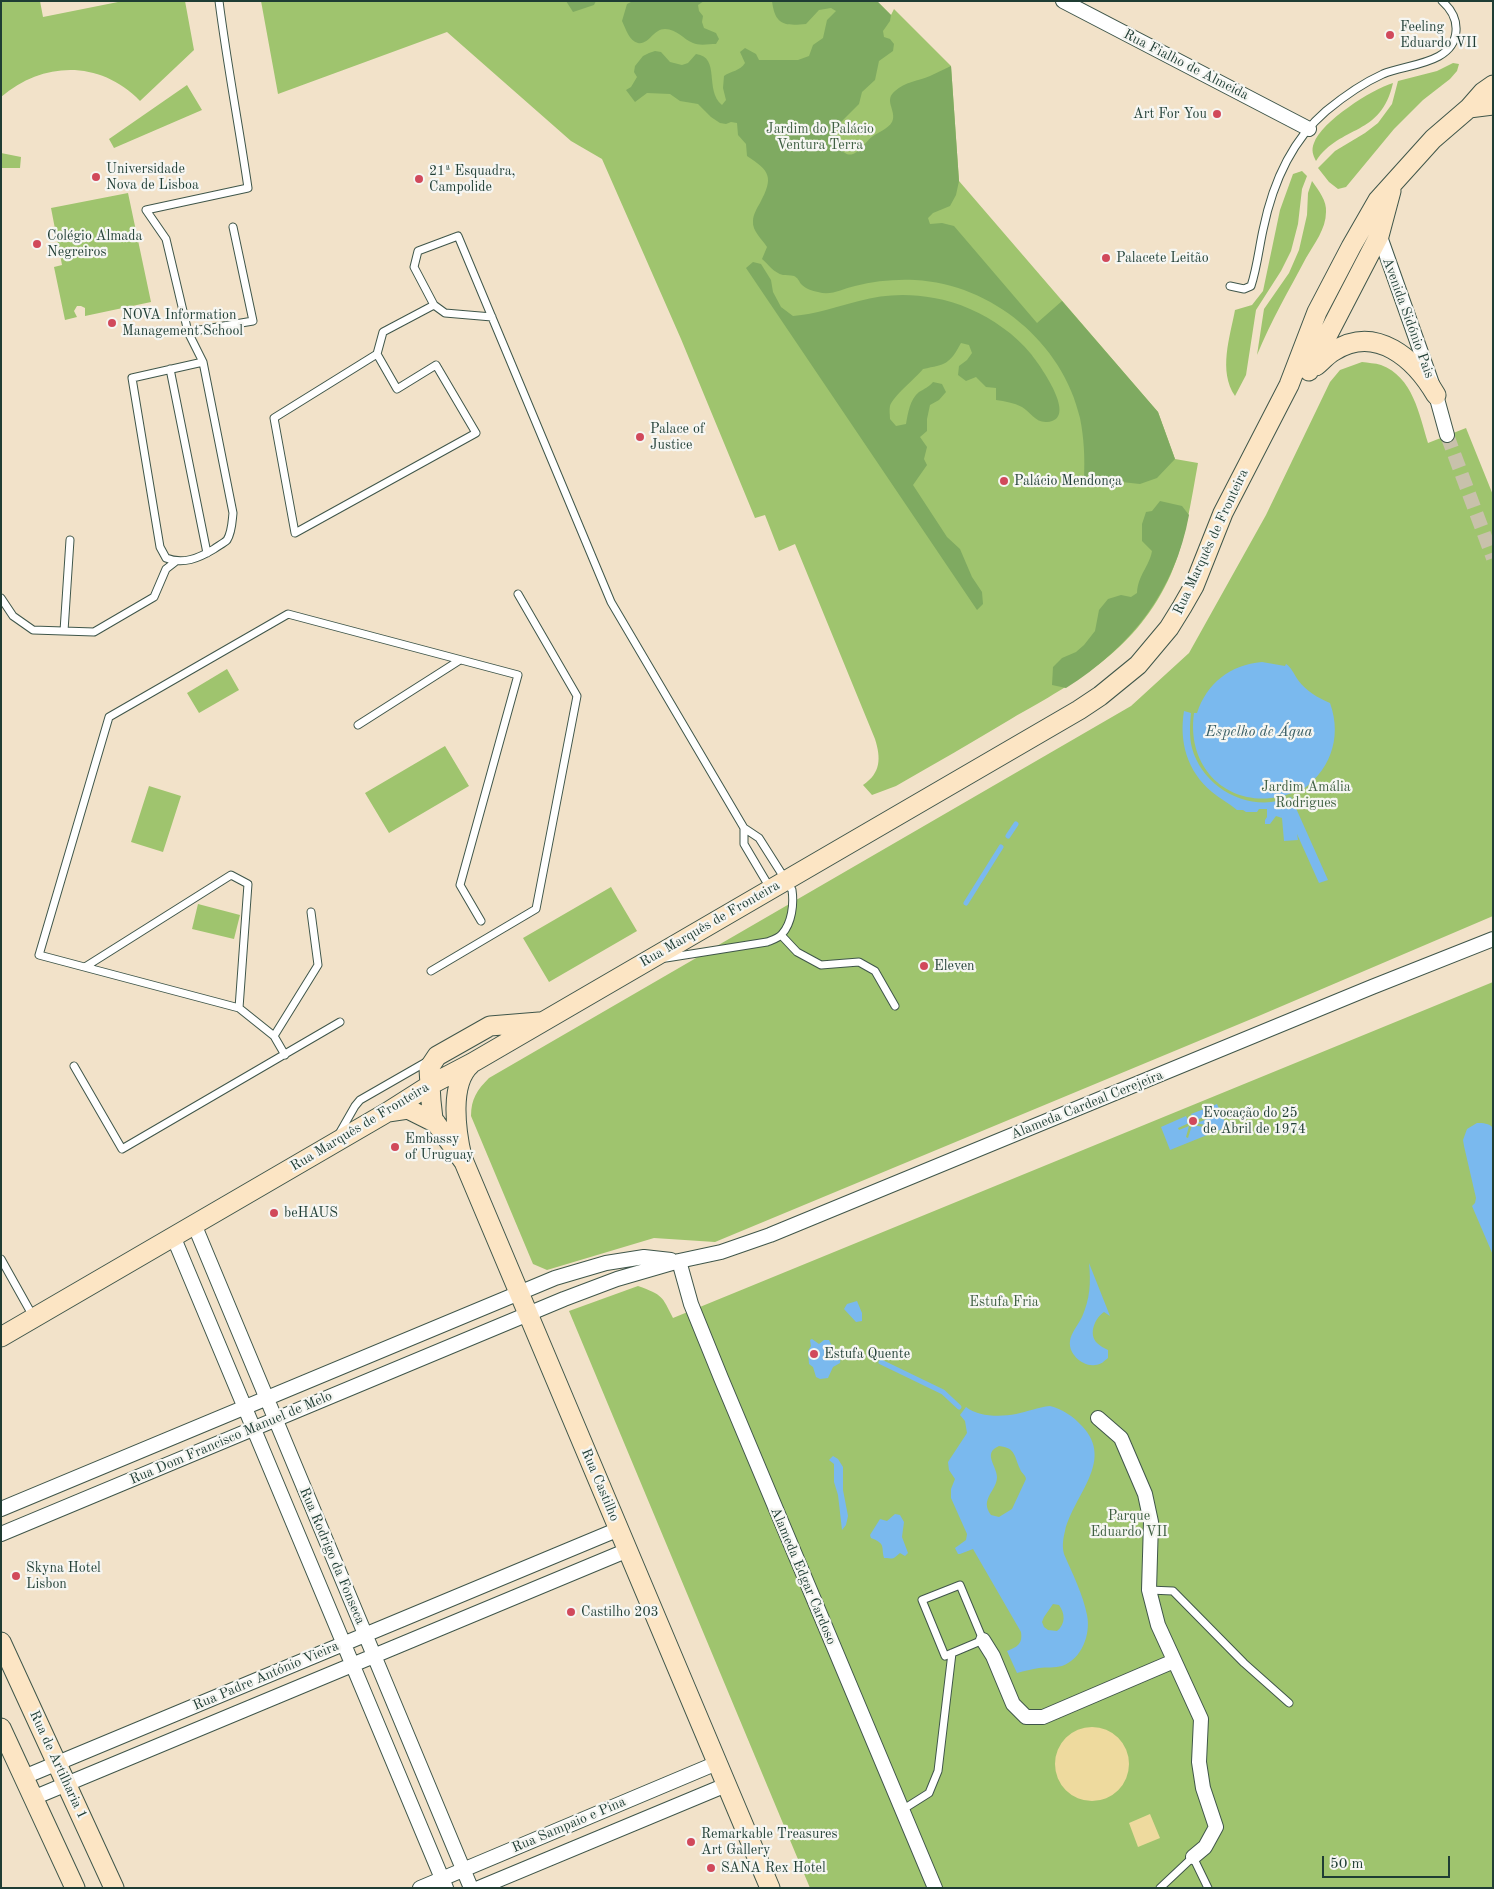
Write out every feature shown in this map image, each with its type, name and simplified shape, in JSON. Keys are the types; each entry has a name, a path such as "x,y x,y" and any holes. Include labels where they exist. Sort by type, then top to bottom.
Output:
{"main road":[{"name":"Rua Marquês de Fronteira","path":"1,1337 386,1113 430,1085 472,1063 1079,710 1113,687 1138,665 1164,634 1194,586 1223,512 1289,385 1317,312 1378,200 1434,139 1490,90"},
{"name":"Rua Marquês de Fronteira","path":"1289,385 1308,371 1379,236 1393,184"},
{"path":"1308,371 1342,346 1366,342 1375,343 1392,349 1409,360 1436,395"},
{"path":"442,1053 490,1026 537,1022 549,1018"},
{"name":"Rua Castilho","path":"442,1053 437,1056 431,1065 432,1114 436,1123 464,1162 770,1888"},
{"path":"464,1162 456,1112 457,1092 463,1073 472,1063"},
{"path":"386,1113 399,1109 408,1109 436,1123"},
{"name":"Rua de Artilharia 1","path":"1,1642 114,1888"},
{"path":"1,1728 75,1888"}],"street":[{"name":"Rua Fialho de Almeida","path":"1062,1 1309,129"},
{"name":"Avenida Sidónio Pais","path":"1378,200 1377,220 1379,236 1436,395 1447,436"},
{"name":"Alameda Cardeal Cerejeira","path":"679,1261 721,1252 770,1235 1493,939"},
{"name":"Rua Rodrigo da Fonseca","path":"194,1224 471,1888"},
{"name":"Rua Rodrigo da Fonseca","path":"174,1236 444,1883"},
{"name":"Rua Dom Francisco Manuel de Melo","path":"1,1509 555,1278 606,1263 644,1257 679,1261"},
{"name":"Rua Dom Francisco Manuel de Melo","path":"1,1534 529,1314 617,1279 679,1261"},
{"name":"Alameda Edgar Cardoso","path":"679,1261 692,1304 728,1396 935,1888"},
{"path":"452,1321 462,1324 465,1328 465,1338 461,1342"},
{"path":"1098,1418 1121,1438 1145,1494 1151,1522 1149,1590 1158,1626 1201,1719 1199,1762 1203,1788 1216,1827 1205,1847 1193,1857"},
{"name":"Rua Padre António Vieira","path":"24,1777 619,1528"},
{"name":"Rua Padre António Vieira","path":"33,1798 628,1550"},
{"path":"983,1640 993,1656 1013,1704 1026,1717 1043,1717 1174,1661"},
{"name":"Rua Sampaio e Pina","path":"420,1888 444,1883 463,1870 717,1763"},
{"name":"Rua Sampaio e Pina","path":"479,1888 726,1784"}],"lane":[{"path":"203,362 132,378 160,547 166,558 175,562 189,561 208,553 226,541 232,526 233,513 203,362 188,332 166,239 146,210 248,188 241,136 228,69 219,1"},
{"path":"1230,286 1247,289 1252,286 1267,208 1274,186 1288,159 1309,129 1325,112 1362,85 1389,72 1435,59 1449,49 1456,33 1456,24 1449,7 1442,1"},
{"path":"188,332 252,321 233,227"},
{"path":"492,317 445,313 434,305 414,267 418,251 458,236 492,317 611,602 744,828 759,838 778,885"},
{"path":"377,354 397,389 436,365 476,433 296,533 274,418 377,354 383,332 434,305"},
{"path":"170,369 208,553"},
{"path":"64,631 70,540"},
{"path":"1,598 13,616 33,630 94,632 154,597 166,569 175,562"},
{"path":"432,971 536,909 577,696 518,594"},
{"path":"285,1055 274,1036 239,1008 39,955 109,717 288,614 518,675 460,885 481,921"},
{"path":"358,725 460,660"},
{"path":"634,969 650,962 682,954 768,942 782,935 789,921 793,899 792,890 778,885 744,844 744,828"},
{"path":"85,967 231,875 248,884 239,1008"},
{"path":"274,1036 318,964 311,912"},
{"path":"782,935 797,952 821,965 859,962 876,971 895,1006"},
{"path":"74,1066 122,1149 340,1022"},
{"path":"336,1141 347,1119 360,1100 442,1053"},
{"path":"1,1259 34,1318"},
{"path":"960,1585 983,1640 952,1652 945,1656 922,1600 960,1585"},
{"path":"1149,1590 1173,1591 1244,1662 1289,1703"},
{"path":"902,1810 929,1794 938,1771 952,1652"},
{"path":"1160,1888 1193,1857 1208,1888"}],"green space":[{"path":"1,1 40,1 43,17 123,1 185,1 194,50 140,101 124,88 107,78 90,72 72,70 53,72 35,77 18,85 1,97"},
{"name":"Jardim do Palácio Ventura Terra","path":"261,1 877,1 891,15 894,9 951,66 959,181 1158,412 1175,459 1198,463 1181,547 1171,574 1157,600 1141,623 1123,643 1083,676 896,786 872,795 863,785 873,775 878,765 879,759 875,739 795,544 779,551 765,515 755,518 681,339 602,159 571,141 447,32 278,94"},
{"path":"566,1 596,1 594,5 573,12"},
{"path":"633,1 704,1 698,5 699,11 703,16 704,28 716,33 719,39 716,44 695,44 676,32 665,29 657,31 645,42 635,42 628,34 622,21 627,4"},
{"path":"772,1 877,1 891,15 890,21 883,31 884,37 890,39 894,44 893,51 879,61 875,80 862,92 859,104 837,126 837,143 849,155 858,151 873,136 892,122 893,115 890,98 895,91 907,84 951,66 959,181 956,195 950,206 933,213 928,218 930,224 942,223 954,226 1037,323 1062,301 1158,412 1175,459 1157,478 1140,484 1084,478 1084,448 1080,418 1071,391 1058,365 1041,342 1020,322 997,306 971,293 944,284 915,280 877,282 832,293 823,293 807,288 794,276 783,275 774,270 762,259 767,247 753,225 754,214 767,187 767,175 761,166 747,156 746,144 738,135 737,123 720,123 698,104 680,101 670,94 647,93 635,102 626,90 631,87 637,77 634,72 635,66 643,56 655,51 661,52 670,62 682,65 688,63 696,54 704,56 710,68 714,91 722,105 726,100 723,88 724,76 743,66 745,63 740,52 745,48 756,54 759,60 798,60 809,56 813,45 823,38 827,20 836,11 831,8 819,10 806,24 792,25 778,19 773,9"},
{"path":"1453,63 1459,64 1457,71 1450,79 1423,100 1394,129 1346,187 1338,189 1329,182 1318,168 1335,151 1378,123 1392,104 1398,81 1437,71"},
{"path":"1393,83 1387,100 1379,113 1370,122 1326,149 1316,161 1313,146 1326,126 1348,107 1384,86"},
{"path":"187,85 202,110 114,148 109,139"},
{"path":"1,153 21,157 20,168 1,168"},
{"path":"1302,171 1307,176 1302,189 1298,224 1291,251 1281,271 1256,310 1246,375 1235,396 1227,376 1226,365 1228,342 1235,310 1252,305 1263,291 1280,210 1293,174"},
{"path":"1312,181 1325,204 1324,224 1274,318 1257,355 1264,309 1289,273 1299,250 1307,215 1308,193"},
{"path":"128,193 151,302 85,316 85,308 77,306 74,311 77,317 65,320 54,267 62,265 51,208"},
{"path":"753,262 761,264 771,280 773,292 781,307 793,316 887,296 925,296 952,302 987,318 1021,343 1042,369 1059,402 1060,412 1056,419 1047,422 1036,419 1019,406 996,400 996,388 986,387 976,377 966,381 958,375 959,366 972,353 969,345 961,343 950,360 937,366 923,369 895,397 890,406 890,419 896,426 906,424 911,402 919,392 933,382 942,384 946,392 939,400 930,405 927,431 920,437 927,447 924,459 927,465 913,485 947,537 960,549 972,577 982,592 983,604 977,610 746,268"},
{"name":"Jardim Amália Rodrigues","path":"1362,362 1381,365 1401,378 1408,387 1418,409 1428,443 1466,428 1493,495 1493,916 1261,1015 715,1242 654,1238 547,1270 533,1264 471,1116 474,1100 485,1082 1131,706 1189,653 1266,515 1330,382 1340,370"},
{"path":"1160,501 1182,506 1189,515 1173,568 1161,592 1147,615 1111,654 1066,688 1052,685 1053,667 1062,658 1076,652 1084,645 1095,631 1099,610 1108,599 1121,595 1131,597 1137,593 1139,581 1149,562 1152,551 1142,541 1142,524 1146,512 1152,511"},
{"path":"227,669 239,690 199,713 187,693"},
{"path":"445,746 469,786 389,833 365,793"},
{"path":"149,786 181,796 163,852 131,842"},
{"path":"611,887 637,931 549,982 523,938"},
{"path":"198,904 240,915 234,939 192,929"},
{"name":"Parque Eduardo VII","path":"1493,982 1493,1888 810,1888 569,1311 638,1286 661,1297 673,1318"}],"sand":[{"path":"1085,1727 1099,1727 1113,1733 1123,1743 1129,1757 1129,1771 1123,1785 1113,1795 1099,1801 1085,1801 1071,1795 1061,1785 1055,1771 1055,1757 1061,1743 1071,1733"},
{"path":"1150,1814 1160,1838 1138,1847 1129,1823"}],"water":[{"name":"Espelho de Água","path":"1262,662 1285,666 1286,664 1305,688 1330,703 1335,729 1334,742 1325,765 1309,785 1298,793 1297,791 1276,797 1256,798 1237,794 1221,785 1208,772 1198,755 1194,735 1194,713 1197,713 1207,693 1221,677 1240,667"},
{"path":"1184,711 1191,713 1190,739 1198,763 1206,775 1218,786 1245,800 1260,802 1276,801 1291,797 1328,880 1319,883 1297,834 1298,840 1284,841 1282,818 1276,816 1270,824 1265,824 1267,809 1259,809 1257,812 1237,810 1203,784 1191,765 1184,745"},
{"path":"1217,1104 1227,1127 1170,1150 1161,1127 1186,1116 1189,1123 1178,1128 1179,1130 1189,1126 1186,1137 1188,1138 1192,1125 1209,1128 1209,1126 1197,1123 1207,1119 1206,1116 1194,1121 1191,1114"},
{"path":"1477,1123 1488,1124 1493,1128 1493,1255 1472,1206 1476,1198 1463,1140 1467,1129"},
{"path":"1089,1263 1110,1316 1104,1312 1095,1322 1094,1339 1099,1345 1108,1350 1108,1358 1101,1364 1095,1365 1086,1364 1077,1359 1070,1346 1072,1335 1085,1310 1088,1297 1090,1284"},
{"path":"857,1301 862,1313 862,1321 856,1322 844,1309 847,1304"},
{"path":"812,1339 819,1344 824,1340 829,1340 834,1350 841,1355 840,1363 833,1367 828,1378 820,1379 816,1377 813,1367 809,1364 808,1351 811,1346 810,1340"},
{"path":"1050,1406 1063,1411 1079,1422 1091,1439 1095,1452 1089,1478 1070,1517 1063,1542 1064,1554 1083,1599 1088,1630 1080,1652 1069,1663 1059,1667 1039,1668 1017,1673 1007,1651 1019,1645 1021,1632 973,1549 958,1554 955,1548 966,1540 967,1534 951,1498 951,1489 955,1479 949,1470 948,1462 967,1433 965,1421 960,1415 966,1407 977,1413 1004,1416","holes":["999,1446 1012,1451 1026,1479 1012,1509 999,1517 991,1515 987,1504 997,1477 991,1456 994,1449","1053,1604 1059,1605 1063,1615 1062,1625 1057,1631 1048,1630 1042,1622"]},
{"path":"833,1456 838,1459 843,1467 843,1490 848,1516 846,1525 842,1530 838,1495 834,1482 834,1464 829,1460"},
{"path":"895,1514 900,1515 904,1522 902,1537 908,1553 905,1556 900,1553 892,1558 884,1558 881,1544 871,1538 870,1535 880,1519 887,1521"}],"waterway":[{"path":"1008,836 1016,824"},
{"path":"966,903 1001,847"},
{"path":"881,1362 943,1392 959,1407"}],"tunnel":[{"path":"1447,435 1493,558"}],"place":[{"name":"Feeling Eduardo VII","path":"1390,35"},
{"name":"Art For You","path":"1217,114"},
{"name":"Universidade Nova de Lisboa","path":"96,177"},
{"name":"21ª Esquadra, Campolide","path":"419,179"},
{"name":"Colégio Almada Negreiros","path":"37,244"},
{"name":"Palacete Leitão","path":"1106,258"},
{"name":"NOVA Information Management School","path":"112,323"},
{"name":"Palace of Justice","path":"640,437"},
{"name":"Palácio Mendonça","path":"1004,481"},
{"name":"Eleven","path":"924,966"},
{"name":"Evocação do 25 de Abril de 1974","path":"1193,1121"},
{"name":"Embassy of Uruguay","path":"395,1147"},
{"name":"beHAUS","path":"274,1213"},
{"name":"Estufa Quente","path":"814,1354"},
{"name":"Skyna Hotel Lisbon","path":"16,1576"},
{"name":"Castilho 203","path":"571,1612"},
{"name":"Remarkable Treasures Art Gallery","path":"691,1842"},
{"name":"SANA Rex Hotel","path":"711,1868"}],"park label":[{"name":"Estufa Fria","path":"1004,1302"}]}
